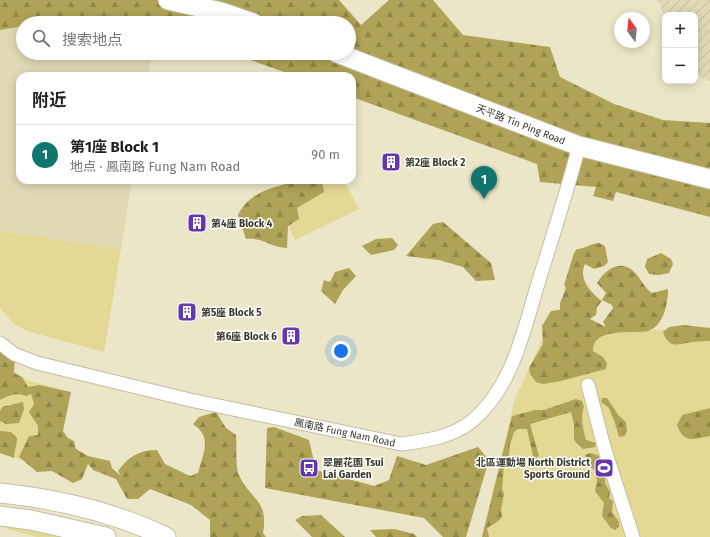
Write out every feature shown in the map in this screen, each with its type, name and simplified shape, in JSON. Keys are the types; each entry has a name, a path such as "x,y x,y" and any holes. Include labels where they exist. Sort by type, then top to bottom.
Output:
{"street":[{"path":"168,0 233,16"},
{"name":"天平路 Tin Ping Road","path":"355,60 579,146 710,179"},
{"name":"鳳南路 Fung Nam Road","path":"0,343 14,354 44,365 190,400 401,444 422,441 451,433 472,421 497,393 514,361 563,204 579,146"},
{"path":"588,385 604,447 633,537"},
{"path":"0,493 84,507 129,521 166,537"},
{"path":"0,516 31,520 106,537"}],"shaded area":[{"path":"658,0 710,0 710,81 698,75 698,12 662,12"},
{"path":"0,13 32,16 16,16 16,60 151,60 149,72 16,72 16,184 131,184 121,249 0,231"},
{"path":"320,184 346,184 359,209 295,240 278,204"},
{"path":"0,231 121,249 104,352 27,331 14,324 0,308"},
{"name":"北區運動場 North District Sports Ground","path":"556,309 586,317 607,328 625,331 690,329 710,331 710,537 482,537 515,399"},
{"path":"0,363 27,380 59,389 28,462 0,453"},
{"path":"4,525 61,537 37,537 4,528"}],"green space":[{"path":"0,0 339,0 353,16 16,16 16,27 0,30"},
{"path":"389,0 433,0 463,35 550,47 560,77 614,104 663,120 710,123 710,217 616,192 613,201 593,196 596,187 540,182 537,164 356,98 356,72 284,72 250,60 356,60 356,19 361,25"},
{"path":"286,184 323,184 324,192 297,208 299,219 288,226 287,248 276,246 257,239 246,239 238,215 250,200 273,188"},
{"path":"443,222 491,263 495,280 476,281 463,267 439,260 406,256 433,224"},
{"path":"392,238 398,245 394,250 371,255 362,246 376,239"},
{"path":"599,243 605,246 608,262 604,266 594,269 585,264 583,270 584,280 590,290 602,301 597,307 596,315 590,319 606,327 603,322 613,308 612,305 602,300 606,293 597,283 603,274 617,266 627,267 632,270 646,288 652,293 668,289 664,313 658,324 648,331 614,333 599,338 594,343 593,351 603,357 607,363 606,369 561,381 543,384 536,382 530,374 529,368 543,344 542,326 551,311 560,310 560,303 566,288 564,285 574,253 577,249"},
{"path":"661,253 671,259 673,264 669,273 659,275 649,274 645,267 647,259"},
{"path":"349,268 356,276 343,290 335,304 321,291 324,280 330,282 335,272"},
{"path":"683,325 710,328 710,341 671,344 665,338 663,332 669,327"},
{"path":"0,350 15,359 14,373 22,377 28,387 39,385 71,392 63,431 68,438 74,441 76,449 88,456 110,461 112,468 121,476 118,471 130,458 139,453 151,450 157,450 165,464 190,476 198,473 204,452 205,440 199,429 193,424 199,417 216,412 226,428 236,435 239,475 243,483 261,506 264,522 263,533 266,537 210,537 210,520 191,505 150,489 138,499 127,499 116,479 93,470 88,464 82,479 73,483 52,471 37,472 19,457 29,436 38,435 38,426 29,412 34,404 31,394 26,396 19,394 13,395 0,400"},
{"path":"602,398 607,398 619,416 626,422 627,431 625,436 619,437 609,408 601,402"},
{"path":"576,399 582,401 584,407 582,419 586,440 596,443 595,447 583,449 574,440 574,424 571,412 530,424 539,456 534,460 527,429 518,429 514,432 510,444 509,455 504,465 502,489 504,494 501,509 502,517 487,528 489,537 482,537 512,416 535,410 544,410"},
{"path":"23,402 24,409 19,423 6,424 0,421 0,411 2,407"},
{"path":"710,408 710,436 693,439 686,438 677,425 682,415"},
{"path":"274,427 309,440 316,470 374,486 389,480 397,456 426,465 478,447 489,460 466,537 443,537 424,518 265,488 267,428"},
{"path":"0,431 11,432 17,438 14,458 0,453"},
{"path":"590,453 598,455 601,461 599,466 605,476 605,483 610,492 609,498 613,501 612,512 619,522 619,527 615,530 611,528 602,516 604,503 595,491 597,480 595,471 590,466 585,455"},
{"path":"321,515 345,537 312,537 295,520 302,516"},
{"path":"394,529 414,534 417,537 376,537 370,530"}],"place":[{"name":"第2座 Block 2","path":"391,162"},
{"name":"第1座 Block 1","path":"484,199"},
{"name":"第4座 Block 4","path":"197,223"},
{"name":"第5座 Block 5","path":"187,312"},
{"name":"第6座 Block 6","path":"291,336"},
{"name":"翠麗花園 Tsui Lai Garden","path":"309,468"},
{"name":"北區運動場 North District Sports Ground","path":"604,468"}]}
